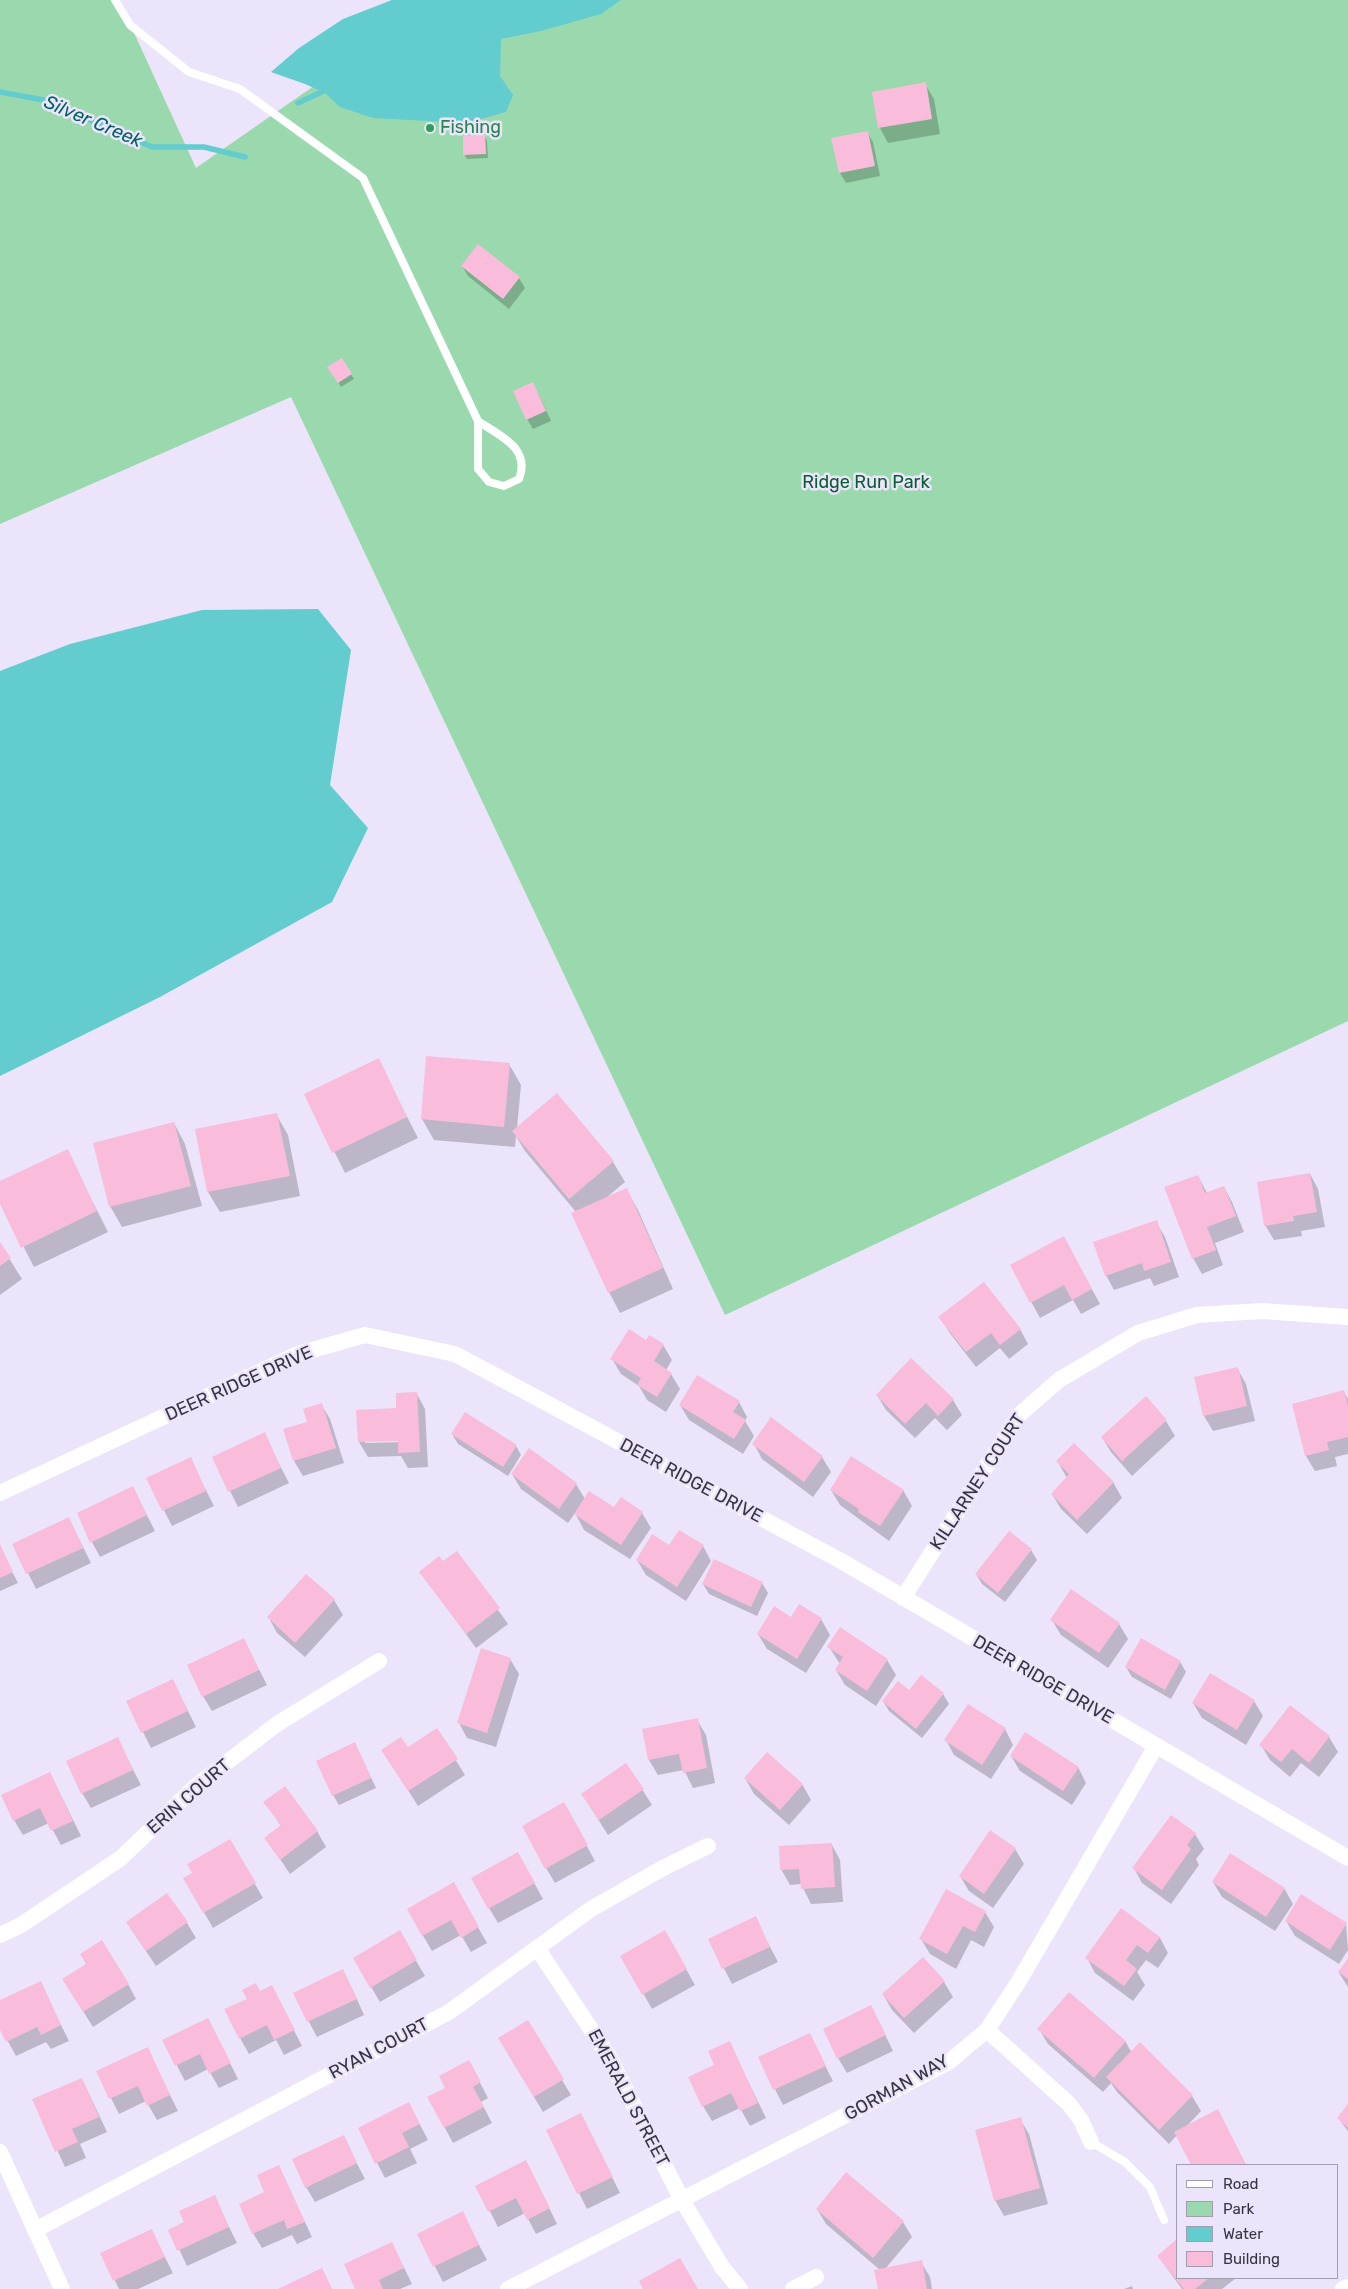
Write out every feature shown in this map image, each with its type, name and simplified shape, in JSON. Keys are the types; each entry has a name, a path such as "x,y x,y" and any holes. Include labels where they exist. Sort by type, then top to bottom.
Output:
{"street":[{"name":"KILLARNEY COURT","path":"903,1598 1018,1415 1059,1380 1138,1333 1197,1315 1262,1311 1348,1317"},
{"name":"DEER RIDGE DRIVE","path":"0,1493 298,1354 365,1336 455,1354 843,1562 1348,1858"},
{"name":"ERIN COURT","path":"0,1935 21,1925 121,1858 196,1786 277,1724 379,1661"},
{"name":"GORMAN WAY","path":"508,2289 949,2062 987,2030 1019,1981 1156,1746"},
{"name":"RYAN COURT","path":"35,2230 449,2012 591,1909 663,1868 708,1846"},
{"name":"EMERALD STREET","path":"537,1948 608,2055 682,2200 722,2266 740,2289"},
{"path":"987,2030 1069,2104 1081,2120 1091,2142"},
{"path":"0,2152 62,2289"},
{"path":"793,2289 816,2277"},
{"path":"1343,2289 1348,2286"}],"lane":[{"path":"115,0 130,25 189,72 240,89 363,178 478,421 478,469 489,482 504,486 519,479 523,468 522,457 512,444 478,421"},
{"path":"1091,2142 1125,2162 1150,2187 1164,2220"}],"green space":[{"name":"Ridge Run Park","path":"0,0 119,0 196,168 334,72 478,0 1348,0 1348,1021 725,1315 291,397 0,524"}],"water":[{"path":"392,0 621,0 601,14 541,31 501,39 500,76 513,95 506,112 466,123 373,118 340,107 325,93 271,72 299,48 343,19"},
{"path":"318,609 351,650 330,785 368,828 332,902 160,997 0,1076 0,671 70,644 202,610"}],"building":[{"path":"926,82 932,119 878,128 872,92"},
{"path":"868,131 875,166 839,173 831,138"},
{"path":"485,135 486,154 463,155 463,136"},
{"path":"478,244 520,277 503,299 461,266"},
{"path":"342,358 352,374 338,383 327,367"},
{"path":"533,382 546,411 526,420 513,391"},
{"path":"426,1056 510,1063 504,1127 421,1119"},
{"path":"379,1058 407,1117 332,1153 304,1094"},
{"path":"557,1093 614,1161 569,1199 512,1131"},
{"path":"277,1113 290,1176 207,1192 195,1129"},
{"path":"174,1122 191,1186 109,1207 93,1143"},
{"path":"68,1149 97,1211 21,1248 0,1204 0,1181"},
{"path":"1310,1173 1317,1212 1293,1216 1294,1221 1264,1226 1257,1182"},
{"path":"1198,1175 1205,1193 1224,1186 1236,1216 1207,1227 1216,1250 1192,1259 1164,1187"},
{"path":"627,1188 663,1268 608,1293 571,1213"},
{"path":"1157,1220 1171,1262 1144,1271 1142,1263 1105,1276 1093,1242"},
{"path":"1064,1236 1092,1289 1072,1300 1064,1285 1030,1303 1010,1265"},
{"path":"0,1242 11,1258 0,1266"},
{"path":"984,1282 1021,1329 1000,1345 991,1333 966,1352 938,1317"},
{"path":"629,1329 646,1340 649,1335 664,1344 654,1361 672,1373 657,1397 637,1385 641,1378 610,1359"},
{"path":"911,1358 954,1399 938,1416 926,1403 905,1424 876,1395"},
{"path":"1238,1367 1247,1406 1203,1416 1194,1377"},
{"path":"697,1375 740,1401 733,1412 746,1420 734,1439 679,1405"},
{"path":"1344,1390 1348,1405 1348,1437 1327,1442 1329,1450 1305,1456 1292,1404"},
{"path":"417,1392 420,1452 398,1453 398,1441 358,1442 356,1410 396,1408 396,1393"},
{"path":"1146,1396 1167,1420 1122,1461 1101,1437"},
{"path":"322,1403 336,1448 293,1461 283,1429 307,1422 303,1409"},
{"path":"465,1412 517,1445 503,1467 451,1434"},
{"path":"771,1417 823,1456 804,1482 752,1444"},
{"path":"265,1432 281,1468 228,1492 212,1457"},
{"path":"1074,1443 1114,1482 1077,1520 1051,1494 1069,1474 1056,1461"},
{"path":"529,1448 577,1483 559,1509 511,1474"},
{"path":"851,1456 904,1490 880,1526 858,1512 859,1509 830,1490"},
{"path":"191,1457 206,1491 162,1511 146,1478"},
{"path":"133,1486 147,1515 90,1543 77,1513"},
{"path":"589,1491 614,1507 621,1497 643,1512 621,1545 574,1514"},
{"path":"69,1517 83,1548 26,1574 12,1544"},
{"path":"679,1530 704,1545 677,1587 636,1560 652,1534 669,1545"},
{"path":"1009,1531 1032,1549 998,1593 975,1574"},
{"path":"0,1544 13,1572 0,1578"},
{"path":"457,1551 500,1608 466,1634 419,1572 439,1556 443,1561"},
{"path":"714,1559 763,1582 751,1607 702,1584"},
{"path":"306,1574 335,1599 295,1643 267,1617"},
{"path":"1071,1589 1120,1623 1099,1653 1050,1620"},
{"path":"799,1604 822,1618 797,1659 757,1634 774,1606 791,1617"},
{"path":"840,1627 888,1659 867,1691 835,1670 843,1657 827,1647"},
{"path":"244,1638 259,1670 202,1697 187,1665"},
{"path":"1141,1638 1181,1661 1165,1690 1125,1667"},
{"path":"481,1648 511,1658 487,1733 457,1723"},
{"path":"1210,1673 1255,1700 1237,1730 1192,1703"},
{"path":"921,1675 944,1693 916,1729 882,1701 898,1681 909,1690"},
{"path":"173,1679 188,1711 141,1733 126,1701"},
{"path":"968,1704 1006,1728 982,1765 944,1740"},
{"path":"1290,1705 1330,1736 1309,1763 1292,1749 1281,1762 1259,1745"},
{"path":"698,1718 707,1768 683,1773 679,1754 648,1760 642,1729"},
{"path":"437,1728 458,1759 408,1791 381,1750 401,1737 408,1747"},
{"path":"1025,1732 1079,1767 1063,1791 1010,1756"},
{"path":"118,1737 133,1770 81,1794 66,1761"},
{"path":"355,1742 371,1778 332,1796 316,1761"},
{"path":"767,1752 803,1784 780,1810 744,1778"},
{"path":"626,1763 644,1789 599,1820 581,1794"},
{"path":"50,1772 73,1821 51,1831 40,1808 13,1821 1,1795"},
{"path":"285,1786 318,1831 280,1860 264,1838 281,1825 263,1802"},
{"path":"564,1802 588,1845 545,1869 522,1826"},
{"path":"1171,1815 1196,1833 1187,1845 1191,1849 1162,1890 1132,1868"},
{"path":"990,1830 1016,1848 984,1894 959,1876"},
{"path":"230,1839 256,1883 203,1913 183,1878 192,1873 187,1864"},
{"path":"832,1843 835,1887 801,1889 799,1869 780,1870 779,1846"},
{"path":"518,1852 535,1883 488,1909 471,1878"},
{"path":"1230,1853 1285,1888 1266,1917 1212,1882"},
{"path":"454,1882 479,1927 461,1938 451,1920 422,1936 407,1909"},
{"path":"946,1889 986,1911 975,1932 963,1926 947,1954 919,1939"},
{"path":"167,1893 188,1922 146,1951 126,1922"},
{"path":"1301,1894 1347,1923 1330,1950 1285,1921"},
{"path":"1121,1908 1160,1937 1148,1953 1137,1945 1126,1960 1137,1969 1124,1986 1085,1958"},
{"path":"756,1916 770,1947 722,1969 708,1939"},
{"path":"400,1930 417,1960 370,1988 353,1958"},
{"path":"665,1930 687,1969 642,1995 620,1956"},
{"path":"102,1940 129,1984 83,2012 62,1979 86,1964 80,1954"},
{"path":"923,1957 945,1981 904,2018 882,1994"},
{"path":"1348,1958 1348,1979 1338,1972"},
{"path":"343,1969 357,1999 307,2022 293,1993"},
{"path":"41,1981 61,2025 41,2035 37,2027 6,2042 0,2030 0,2000"},
{"path":"256,1983 260,1991 272,1985 295,2030 274,2040 267,2025 239,2039 224,2009 247,1999 242,1990"},
{"path":"1069,1992 1126,2041 1094,2078 1037,2029"},
{"path":"871,2005 886,2035 837,2059 823,2029"},
{"path":"208,2018 231,2063 209,2074 200,2054 175,2066 162,2040"},
{"path":"528,2020 564,2079 534,2097 498,2038"},
{"path":"810,2033 826,2066 773,2090 758,2057"},
{"path":"730,2041 758,2103 740,2111 731,2093 702,2107 688,2077 714,2065 708,2051"},
{"path":"1140,2042 1193,2095 1159,2130 1106,2077"},
{"path":"148,2047 170,2095 147,2106 138,2086 109,2099 96,2071"},
{"path":"469,2060 481,2082 473,2087 484,2107 444,2128 427,2097 445,2088 439,2076"},
{"path":"82,2078 99,2117 72,2129 78,2142 55,2152 32,2099"},
{"path":"409,2102 420,2124 402,2133 409,2147 375,2164 358,2128"},
{"path":"1348,2104 1348,2128 1337,2118"},
{"path":"1218,2109 1246,2164 1190,2164 1174,2132"},
{"path":"581,2113 613,2177 577,2194 546,2130"},
{"path":"1021,2117 1040,2188 994,2201 975,2130"},
{"path":"344,2135 357,2163 305,2188 292,2159"},
{"path":"526,2160 550,2208 527,2220 516,2198 488,2212 475,2186"},
{"path":"279,2165 305,2222 287,2229 284,2220 252,2234 239,2204 264,2192 257,2175"},
{"path":"846,2172 904,2221 873,2258 816,2209"},
{"path":"215,2195 229,2227 177,2251 168,2230 184,2222 179,2211"},
{"path":"463,2211 479,2245 433,2267 417,2234"},
{"path":"152,2229 165,2257 113,2281 100,2253"},
{"path":"1176,2240 1176,2279 1208,2279 1195,2289 1184,2289 1157,2256"},
{"path":"392,2242 404,2268 379,2280 383,2289 355,2289 344,2264"},
{"path":"680,2258 698,2289 643,2289 639,2281"},
{"path":"922,2260 927,2289 878,2289 874,2270"},
{"path":"322,2268 332,2289 278,2289"}],"waterway":[{"name":"Silver Creek","path":"298,103 328,89"},
{"name":"Silver Creek","path":"0,92 44,100 152,147 204,147 245,157"}],"place":[{"name":"Fishing","path":"430,128"}]}
